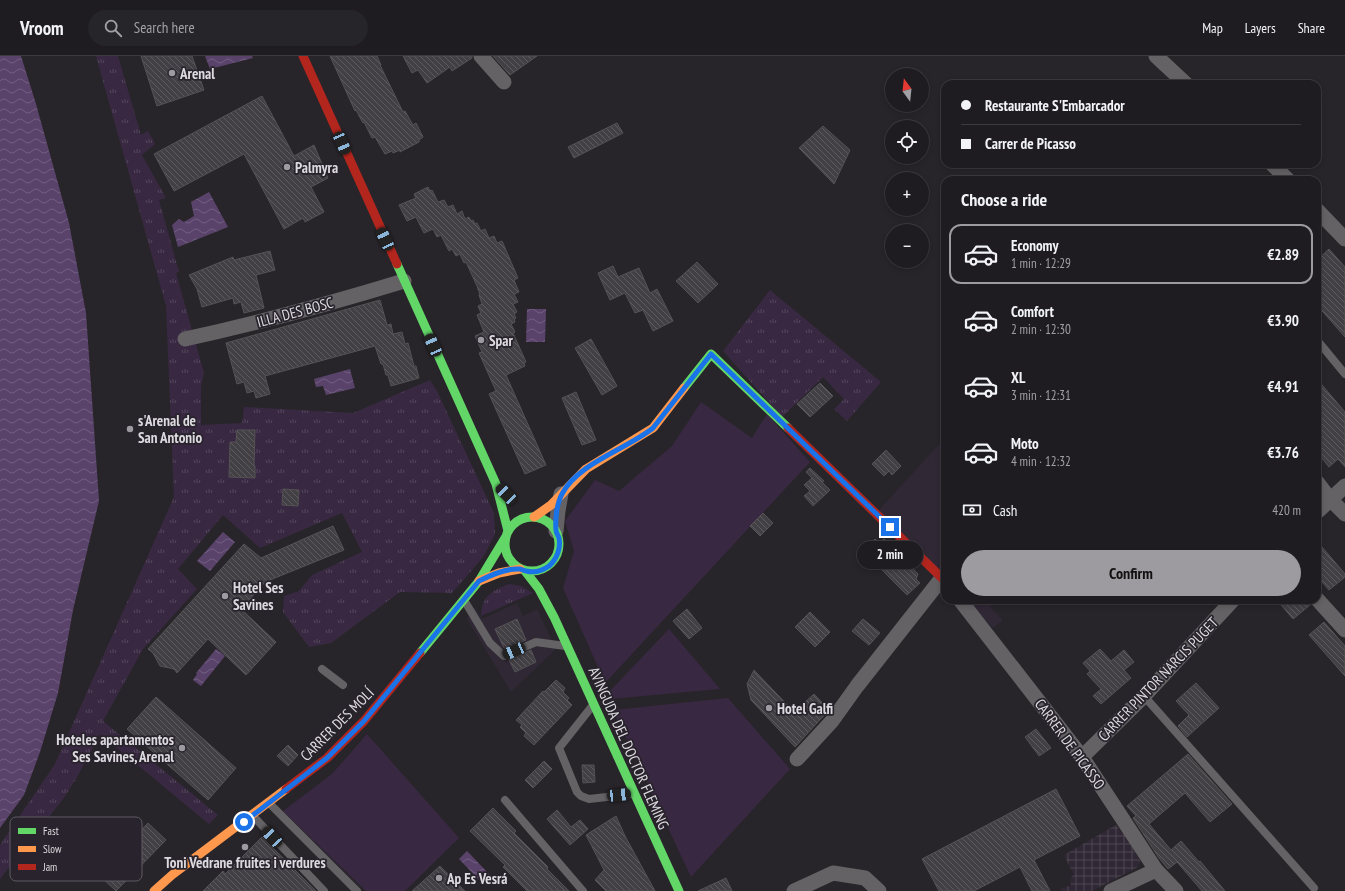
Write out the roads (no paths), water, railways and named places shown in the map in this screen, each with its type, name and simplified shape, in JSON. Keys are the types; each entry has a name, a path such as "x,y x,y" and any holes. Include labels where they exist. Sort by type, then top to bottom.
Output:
{"main road":[{"name":"AVINGUDA DEL DOCTOR FLEMING","path":"303,56 496,484 505,514 506,534 504,547 507,556 512,564 523,570 539,589 554,617 677,890"},
{"path":"506,534 518,521 533,517 550,506 574,479 586,469 644,435 653,428 711,354 941,576"},
{"name":"AVINGUDA DEL DOCTOR FLEMING","path":"496,484 510,498"},
{"path":"523,511 533,517 546,521 556,531 559,546 558,554 554,561 548,566 533,572 523,570"},
{"name":"CARRER DES MOLÍ","path":"154,891 172,875 327,758 364,721 479,581 506,534"},
{"path":"548,566 549,577"},
{"name":"CARRER DES MOLÍ","path":"479,581 500,572 523,570"},
{"name":"AVINGUDA DEL DOCTOR FLEMING","path":"550,589 554,617"}],"street":[{"path":"481,56 504,82"},
{"path":"1156,56 1182,80"},
{"path":"1276,168 1284,176"},
{"path":"1321,217 1345,239"},
{"name":"ILLA DES BOSC","path":"185,339 300,312 404,281"},
{"path":"1321,508 1345,486"},
{"path":"1321,487 1345,514"},
{"path":"556,531 561,494"},
{"path":"797,759 832,721 857,686 941,583"},
{"path":"1321,603 1345,630"},
{"name":"CARRER DE PICASSO","path":"963,604 1082,757 1156,870 1176,891"},
{"name":"CARRER PINTOR NARCIS PUGET","path":"1082,757 1144,696 1229,604"},
{"path":"1111,891 1156,870"},
{"path":"794,891 833,873 865,878 879,891"}],"lane":[{"path":"1321,345 1345,374"},
{"path":"464,600 490,643 504,656 536,642 567,646"},
{"path":"322,669 343,685"},
{"path":"1144,696 1314,888"},
{"path":"594,705 559,748 577,792 581,796 589,799 634,794"},
{"path":"505,800 583,891"},
{"path":"269,803 357,891"},
{"path":"252,816 324,891"}],"water":[{"path":"0,56 21,56 69,223 86,313 99,501 73,610 58,693 40,752 24,795 0,828"},
{"path":"205,56 252,56 253,58 210,69"},
{"path":"209,192 228,227 178,247 172,225 179,219 184,222 194,216 191,202"},
{"path":"527,309 546,309 545,342 526,342"},
{"path":"350,369 355,388 326,395 323,386 316,387 314,379"},
{"path":"223,532 235,542 210,571 197,561"},
{"path":"216,649 225,656 201,686 193,680 197,674 196,673"},
{"path":"467,851 490,875 482,883 459,859"}],"place":[{"name":"Arenal","path":"172,73"},
{"name":"Palmyra","path":"287,167"},
{"name":"Spar","path":"481,340"},
{"name":"s'Arenal de San Antonio","path":"130,429"},
{"name":"Hotel Ses Savines","path":"225,596"},
{"name":"Hotel Galfi","path":"769,708"},
{"name":"Hoteles apartamentos Ses Savines, Arenal","path":"182,748"},
{"name":"Toni Vedrane fruites i verdures","path":"245,847"},
{"name":"Ap Es Vesrá","path":"439,878"}]}
